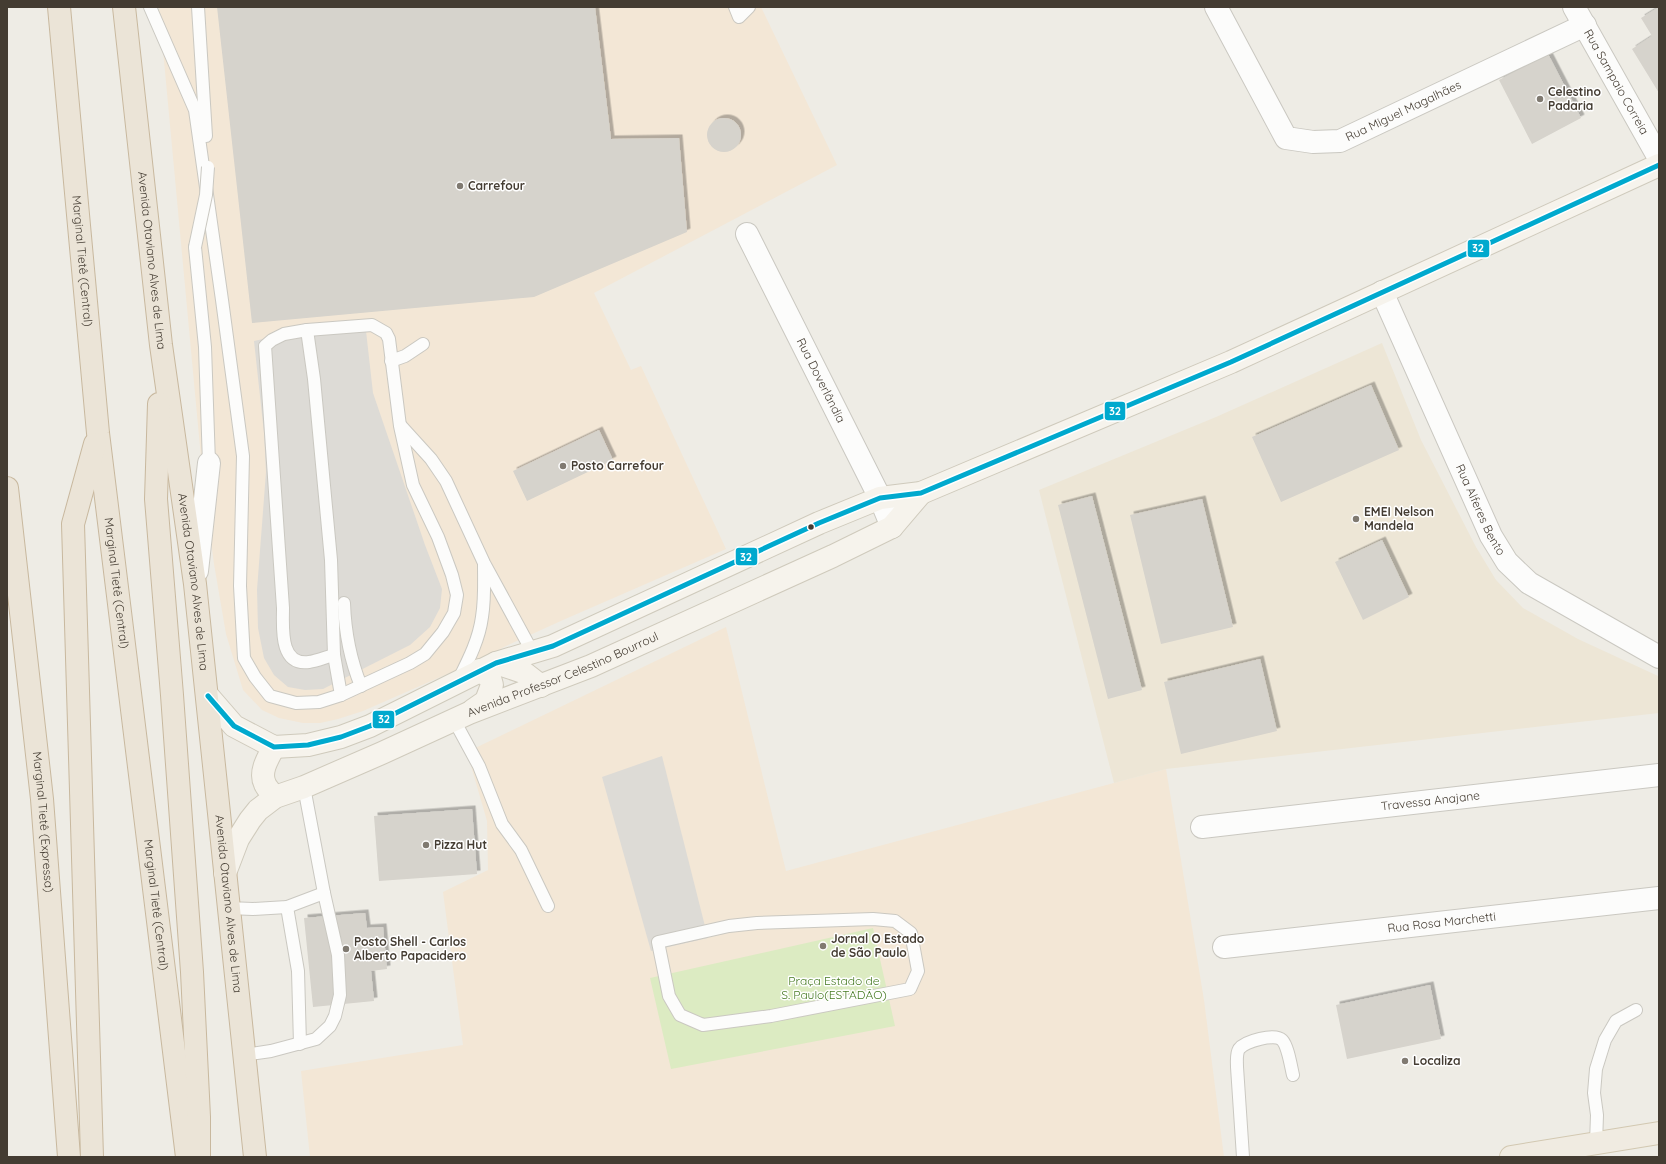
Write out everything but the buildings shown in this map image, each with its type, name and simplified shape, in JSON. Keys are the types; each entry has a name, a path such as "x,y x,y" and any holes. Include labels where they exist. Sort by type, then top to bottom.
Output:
{"highway":[{"name":"Marginal Tietê (Central)","path":"59,7 98,433 187,1157"},
{"name":"Avenida Otaviano Alves de Lima","path":"124,7 161,345 195,584 208,696 228,908 255,1157"},
{"path":"161,345 156,500 192,972 199,1157"},
{"path":"92,1157 73,524 98,433"},
{"name":"Marginal Tietê (Expressa)","path":"7,488 42,799 69,1157"}],"main road":[{"name":"Avenida Professor Celestino Bourroul","path":"274,747 308,745 341,737 370,726 488,667 553,646 819,523 880,498 921,493 1231,362 1659,165"},
{"name":"Avenida Professor Celestino Bourroul","path":"225,873 238,839 250,820 258,810 276,797 304,787 382,754 461,717 591,666 833,556 892,527 921,493"},
{"path":"533,653 591,666"},
{"path":"461,717 486,701 492,685 488,667 523,672 541,686"},
{"path":"208,696 234,726 274,747 266,763 263,777 265,785 276,797"},
{"path":"1511,1157 1659,1133"}],"street":[{"name":"Rua Miguel Magalhães","path":"1216,7 1286,138 1313,142 1340,141 1579,16"},
{"name":"Rua Sampaio Correia","path":"1579,16 1659,158"},
{"name":"Rua Doverlândia","path":"747,234 880,498 892,527"},
{"name":"Rua Alferes Bento","path":"1382,292 1491,536 1507,562 1529,583 1659,657"},
{"path":"195,584 209,463"},
{"name":"Travessa Anajane","path":"1202,827 1659,775"},
{"name":"Rua Rosa Marchetti","path":"1224,947 1659,898"}],"lane":[{"path":"150,7 185,83 195,110 243,456 240,586 244,658 255,678 270,696 296,703 319,702 341,695 361,686 410,663 425,654 443,632 454,613 457,595 452,575 438,537 413,485 400,426 389,339 386,333 372,325 307,330 284,334 272,340 265,346 283,608 283,642 290,656 298,661 308,662 334,655"},
{"path":"198,7 208,167 206,195 195,248 205,347 209,463"},
{"path":"735,7 739,17 749,7"},
{"path":"307,330 314,379 328,516 332,588 332,632 334,655 341,695"},
{"path":"391,361 405,356 423,344"},
{"path":"400,426 431,459 446,481 484,563 533,653"},
{"path":"457,682 471,656 482,618 484,600 484,563"},
{"path":"344,602 345,626 349,652 361,686"},
{"path":"461,717 502,824 521,850 548,906"},
{"path":"244,1055 300,1044 316,1039 330,1026 335,1016 340,995 338,955 324,893 304,787"},
{"path":"228,908 253,910 287,907 324,893"},
{"path":"287,907 298,971 300,1044"},
{"path":"873,918 895,921 911,933 918,971 910,989 896,993 771,1016 703,1025 680,1015 669,996 658,942 710,930 757,923 873,918"},
{"path":"1596,1143 1597,1115 1594,1094 1596,1069 1605,1040 1616,1021 1636,1010"},
{"path":"1243,1157 1237,1067 1237,1056 1239,1049 1245,1044 1268,1037 1276,1037 1281,1039 1285,1044 1293,1075"}],"shaded area":[{"path":"159,7 761,7 837,165 594,293 631,370 641,366 726,549 563,620 479,660 363,711 320,723 303,723 279,718 262,710 243,690 226,634 214,564 203,479"},
{"path":"365,322 373,393 425,545 442,589 440,608 430,627 410,645 323,689 305,690 288,687 274,675 264,658 258,628 257,590 266,472 264,433 254,341 323,326"},
{"path":"1382,343 1421,440 1476,547 1496,580 1523,608 1578,639 1658,676 1659,713 1166,769 1114,783 1039,490 1216,417"},
{"name":"Jornal O Estado de São Paulo","path":"726,627 786,871 1166,769 1204,1000 1224,1157 310,1157 301,1071 463,1045 443,892 488,870 487,821 467,752"},
{"path":"662,756 708,938 651,951 602,777"}],"green space":[{"name":"Praça Estado de S. Paulo(ESTADÃO)","path":"873,928 895,1026 671,1069 650,978"}],"transit line":[{"name":"32","path":"208,696 234,726 274,747 308,745 341,737 370,726 496,663 553,646 819,523 880,498 921,493 1231,362 1659,165"}],"place":[{"name":"Celestino Padaria","path":"1540,99"},
{"name":"Carrefour","path":"460,186"},
{"name":"Posto Carrefour","path":"563,466"},
{"name":"EMEI Nelson Mandela","path":"1356,519"},
{"name":"Pizza Hut","path":"426,845"},
{"name":"Jornal O Estado de São Paulo","path":"823,946"},
{"name":"Posto Shell - Carlos Alberto Papacidero","path":"346,949"},
{"name":"Localiza","path":"1405,1061"}]}
